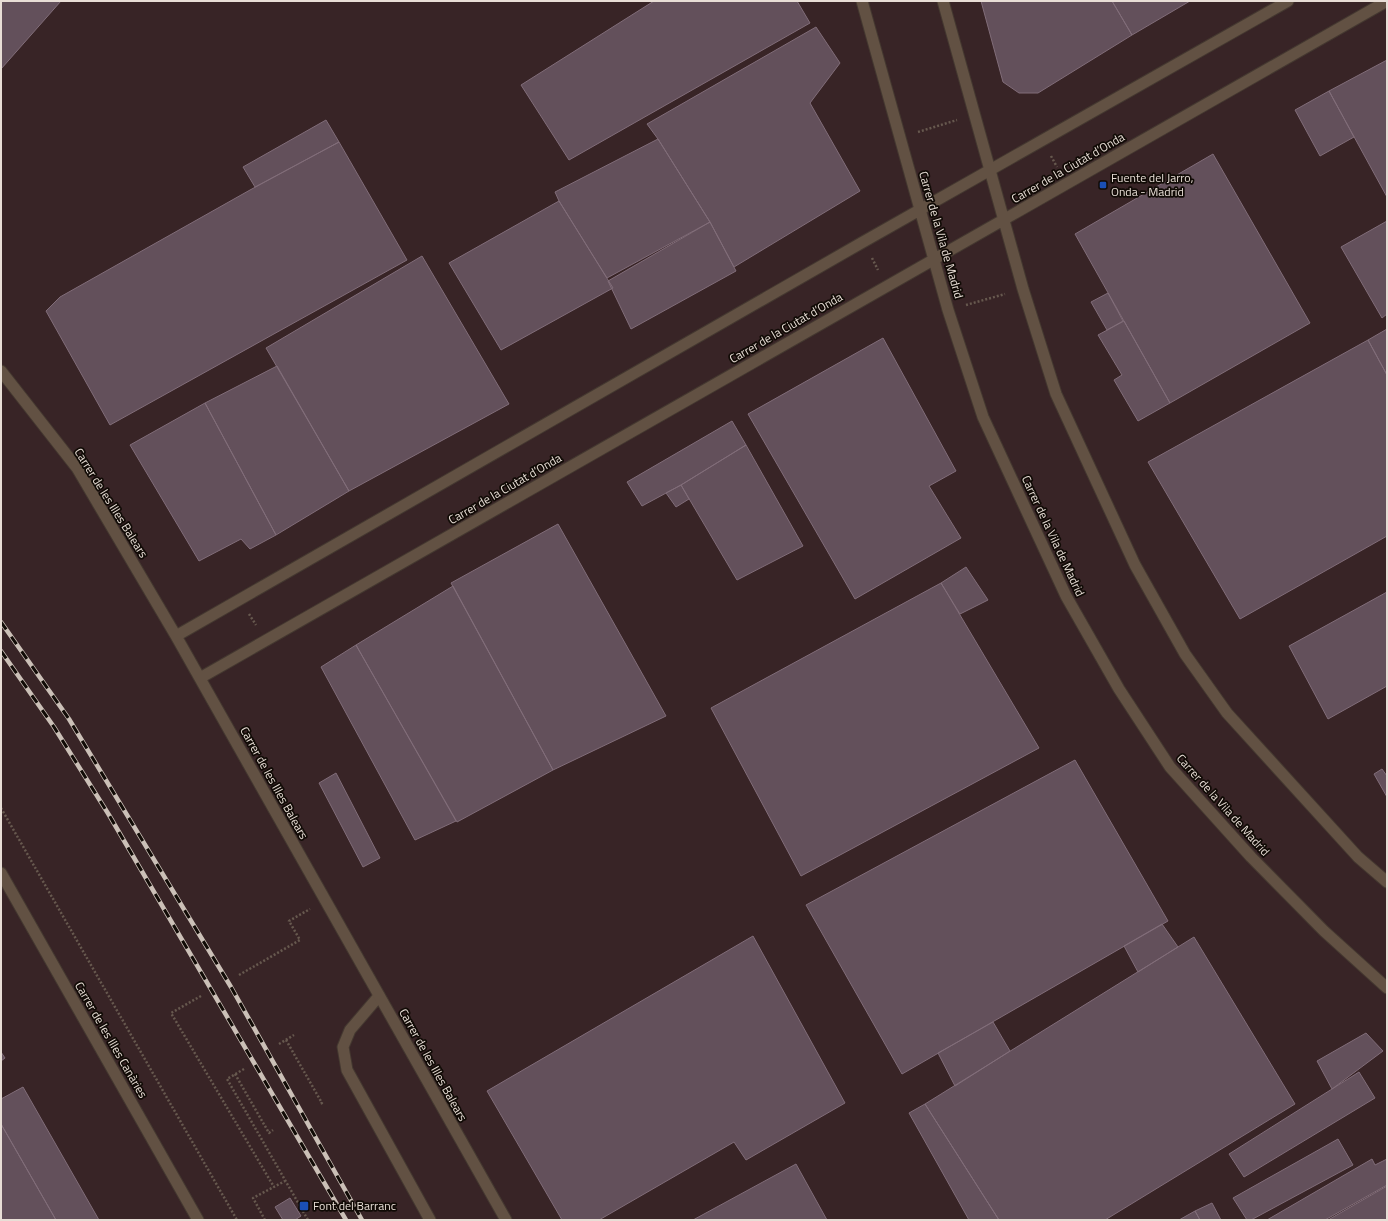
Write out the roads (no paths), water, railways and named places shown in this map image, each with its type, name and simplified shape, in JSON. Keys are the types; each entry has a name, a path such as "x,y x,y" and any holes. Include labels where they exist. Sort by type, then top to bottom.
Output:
{"street":[{"name":"Carrer de la Vila de Madrid","path":"862,1 948,310 983,417 1066,596 1118,689 1170,767 1251,857 1324,931 1387,988"},
{"path":"943,1 1023,290 1056,394 1135,565 1185,654 1227,713 1358,857 1387,882"},
{"path":"176,636 863,242 1288,1"},
{"name":"Carrer de la Ciutat d’Onda","path":"200,678 1387,1"},
{"name":"Carrer de les Illes Balears","path":"1,371 77,468 200,678 506,1220"},
{"name":"Carrer de les Illes Canàries","path":"1,873 198,1220"},
{"path":"379,996 350,1030 343,1047 347,1070 430,1220"}],"railway":[{"path":"1,622 69,719 231,987 362,1220"},
{"path":"1,651 54,727 109,815 346,1220"}],"place":[{"name":"Fuente del Jarro, Onda - Madrid","path":"1103,185"},
{"name":"Font del Barranc","path":"304,1206"}]}
